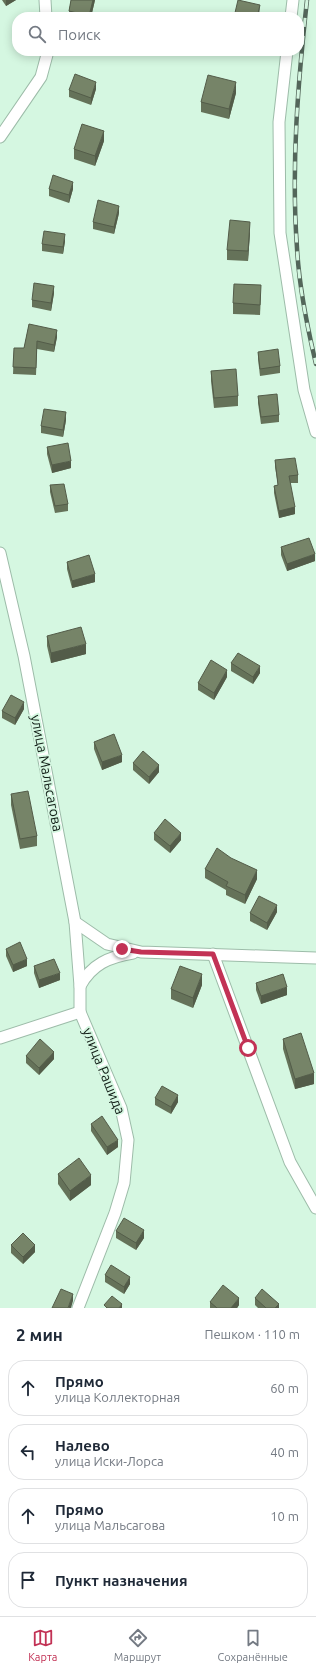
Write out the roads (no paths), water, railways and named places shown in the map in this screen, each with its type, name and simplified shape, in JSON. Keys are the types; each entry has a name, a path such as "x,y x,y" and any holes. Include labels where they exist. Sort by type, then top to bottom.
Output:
{"street":[{"path":"44,0 45,12"},
{"path":"292,12 293,0"},
{"path":"0,137 41,77 47,56"},
{"path":"286,56 279,122 280,232 304,390 316,432"},
{"name":"улица Мальсагова","path":"0,553 24,656 75,922"},
{"path":"75,922 107,944 141,952 316,958"},
{"name":"улица Рашида","path":"75,922 80,986 80,1012 121,1108 128,1140 124,1183 118,1206 78,1308"},
{"path":"80,986 90,971 104,960 141,952"},
{"path":"213,954 290,1162 316,1208"},
{"path":"0,1038 80,1012"}],"railway":[{"path":"304,31 307,0"},
{"path":"302,56 296,124 295,217 298,263 302,292 316,364"}]}
